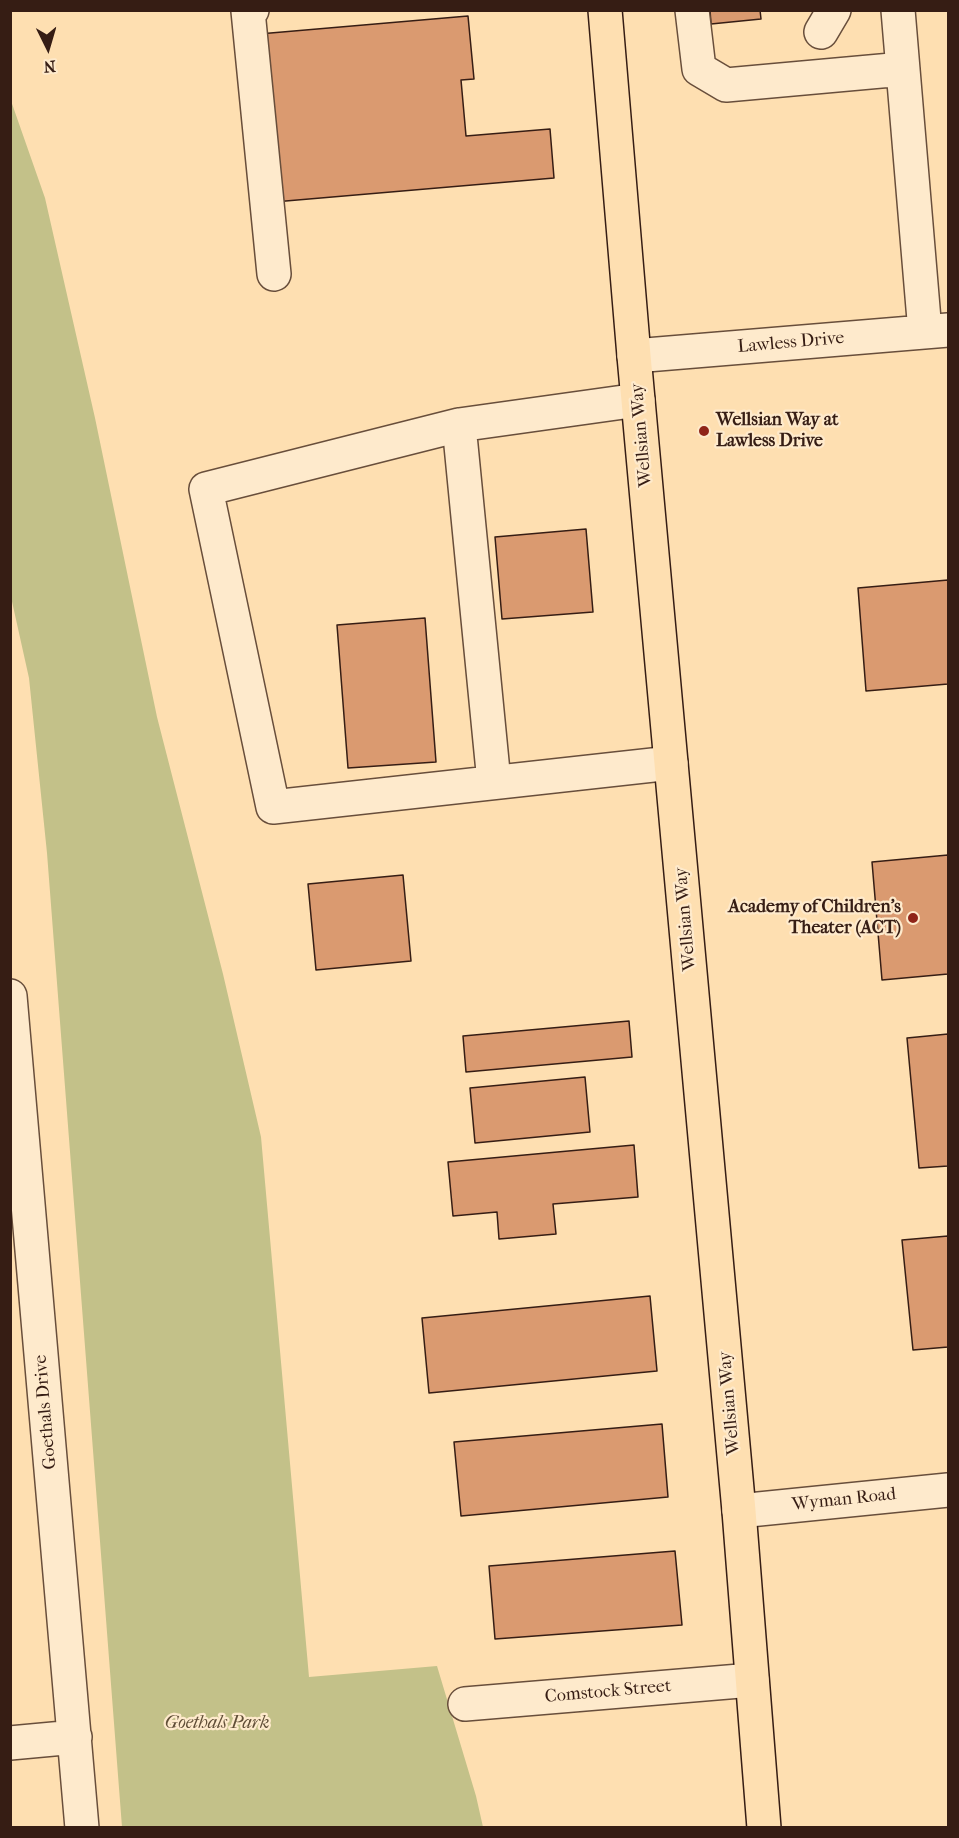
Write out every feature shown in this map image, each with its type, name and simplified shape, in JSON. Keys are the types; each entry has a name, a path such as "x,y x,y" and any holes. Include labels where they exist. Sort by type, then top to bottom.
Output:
{"main road":[{"name":"Wellsian Way","path":"605,10 634,356 739,1511 764,1827"}],"street":[{"path":"252,10 248,11 274,274"},
{"path":"692,10 699,69 726,85 903,69"},
{"path":"898,10 903,69 937,331"},
{"name":"Lawless Drive","path":"634,356 937,331"},
{"path":"639,400 459,425 206,489 273,807 671,763"},
{"path":"459,425 494,782"},
{"name":"Goethals Drive","path":"10,996 82,1827"},
{"name":"Wyman Road","path":"739,1511 948,1490"},
{"name":"Comstock Street","path":"465,1704 752,1680"},
{"path":"10,1743 75,1737"}],"green space":[{"name":"Goethals Park","path":"10,98 45,198 95,418 157,717 223,974 261,1137 309,1677 437,1666 483,1827 122,1827 47,853 29,678 11,597"}],"building":[{"path":"710,10 760,10 761,19 711,24"},
{"path":"468,16 474,79 461,80 466,136 550,129 554,178 274,202 259,34"},
{"path":"586,529 593,612 502,619 495,537"},
{"path":"948,580 948,684 866,691 858,588"},
{"path":"425,618 436,762 348,768 337,625"},
{"name":"Academy of Children's Theater (ACT)","path":"948,855 948,974 882,980 872,862"},
{"path":"403,875 411,961 316,970 308,884"},
{"path":"629,1021 632,1057 466,1072 463,1036"},
{"path":"948,1034 948,1166 919,1168 907,1038"},
{"path":"585,1077 590,1132 475,1143 470,1088"},
{"path":"634,1145 638,1197 553,1204 556,1234 499,1239 497,1212 453,1216 448,1162"},
{"path":"948,1236 948,1347 913,1350 902,1240"},
{"path":"650,1296 657,1371 429,1393 422,1318"},
{"path":"662,1424 668,1497 461,1516 454,1442"},
{"path":"675,1551 682,1625 495,1639 489,1566"}],"place":[{"name":"Wellsian Way at Lawless Drive","path":"704,431"},
{"name":"Academy of Children's Theater (ACT)","path":"913,918"}]}
